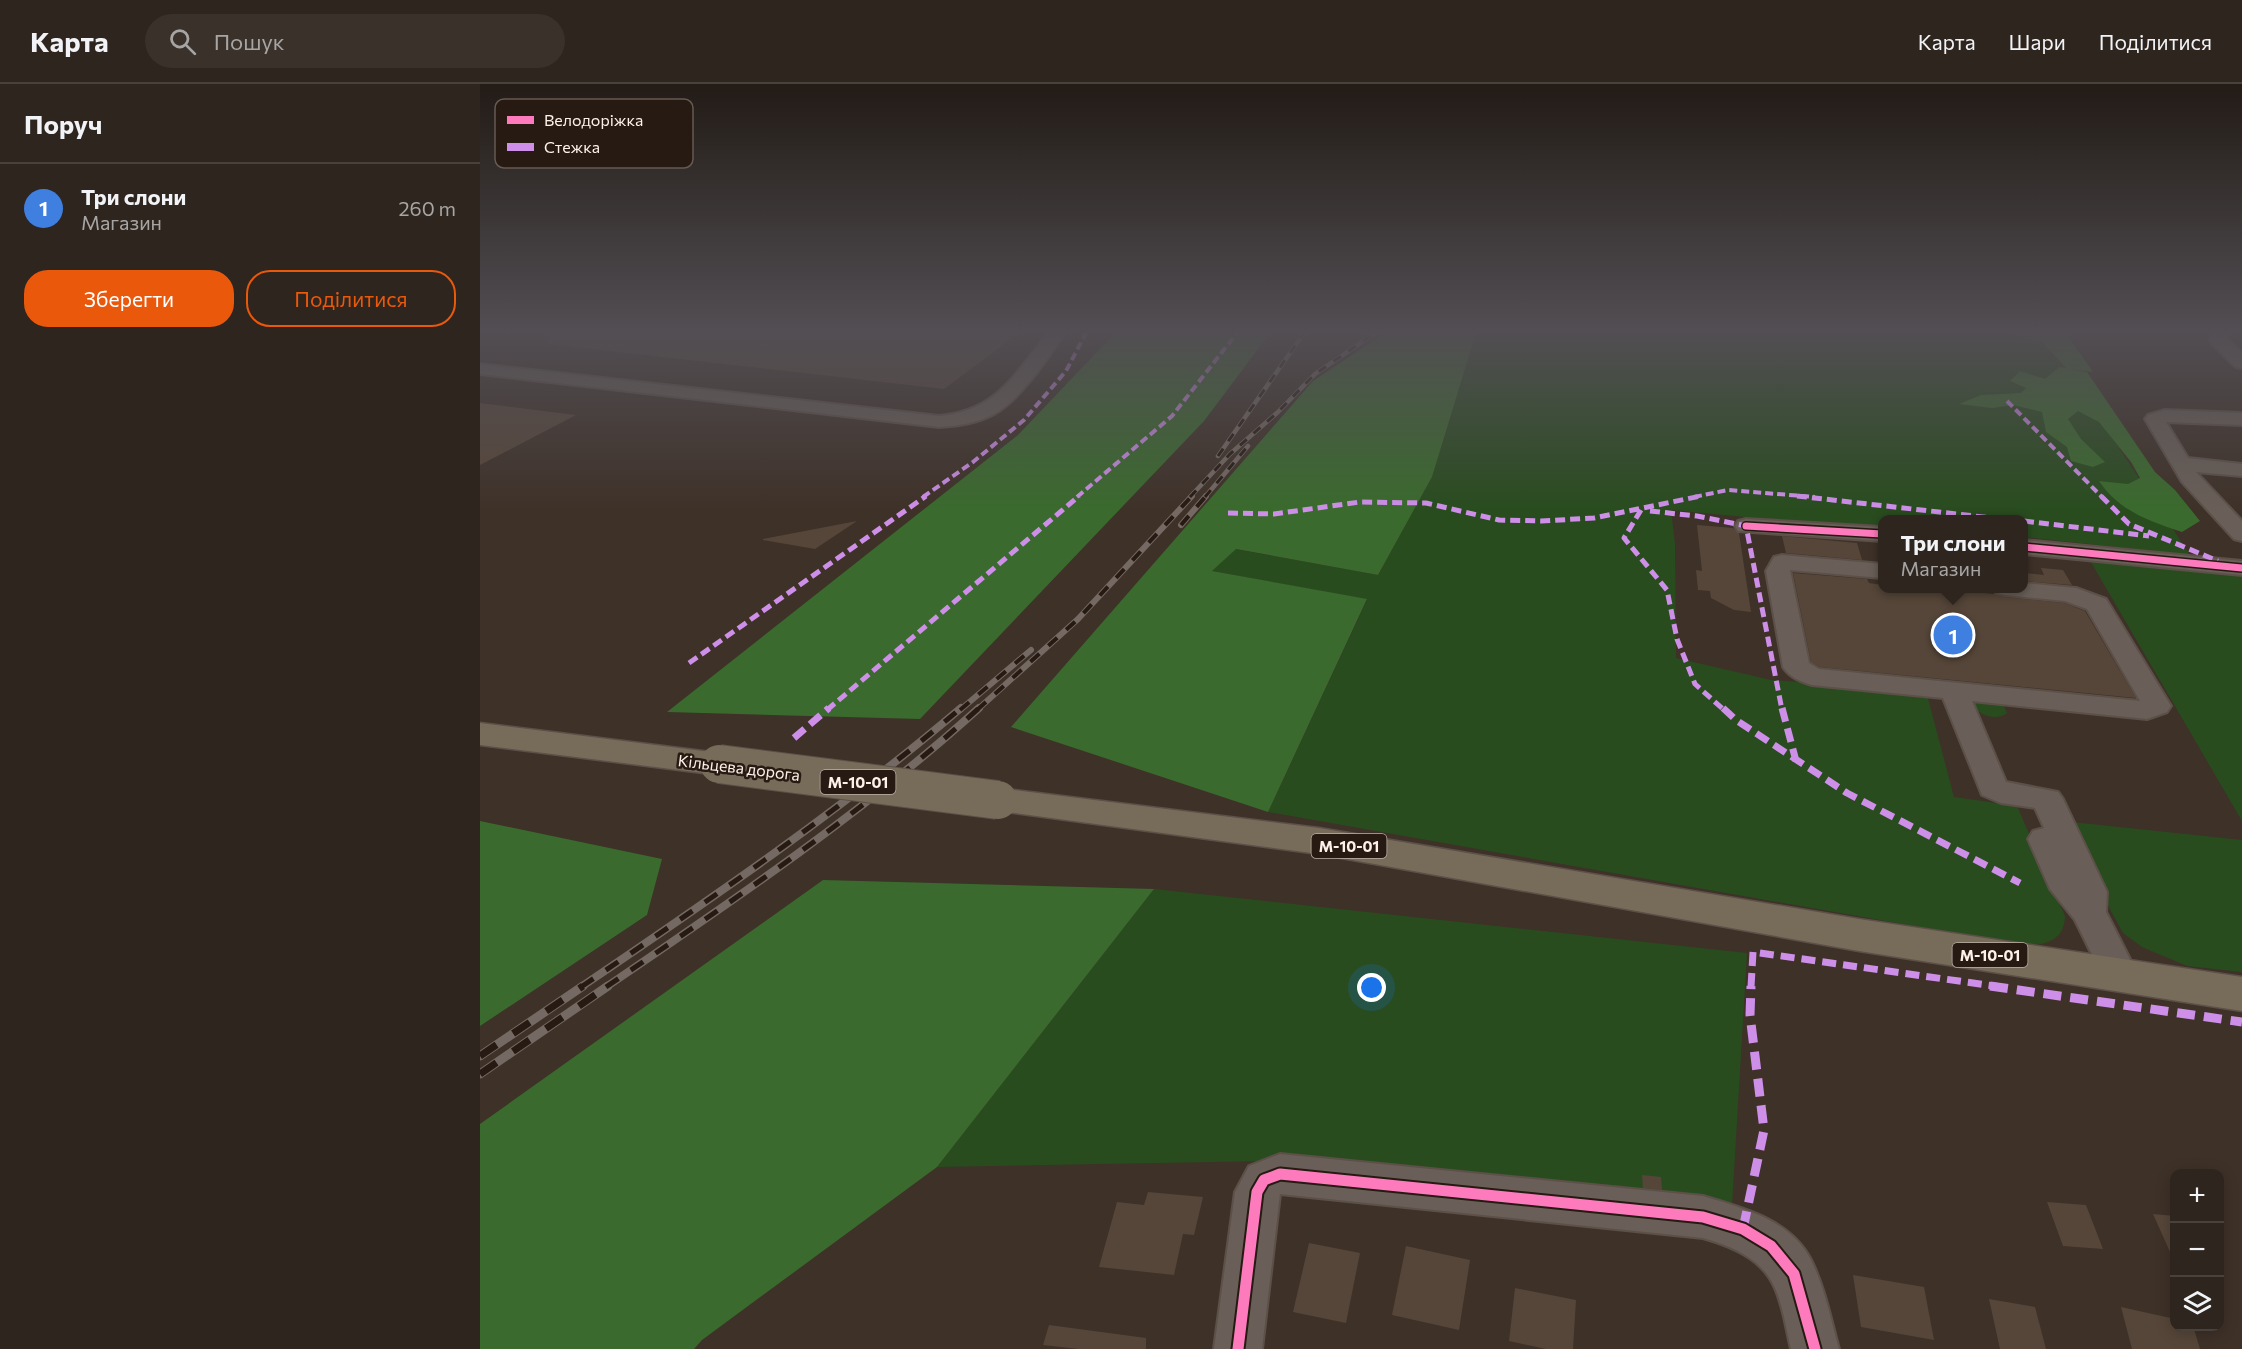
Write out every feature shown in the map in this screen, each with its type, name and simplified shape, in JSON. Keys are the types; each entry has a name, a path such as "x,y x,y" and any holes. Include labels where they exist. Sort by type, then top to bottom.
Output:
{"highway":[{"name":"Кільцева дорога","path":"480,734 1319,841 1540,878 1698,908 2120,975"},
{"name":"М-10-01","path":"2120,975 2242,993"}],"street":[{"path":"672,392 914,421 951,421 981,414 999,403 1008,392"},
{"path":"2242,419 2165,416 2155,419 2189,478 2242,534"},
{"path":"2182,464 2242,470"},
{"path":"2210,498 2242,510"},
{"path":"1746,525 1878,534"},
{"path":"2028,547 2242,568"},
{"path":"1878,571 1782,562 1778,571 1796,667 1812,677 2147,710 2157,706 2097,604 2087,598 2028,591"},
{"path":"1954,691 1992,788 2001,793 2025,796 2067,889 2089,912 2120,975"},
{"path":"1238,1349 1257,1192 1264,1179 1280,1174 1703,1217 1743,1229 1772,1246 1794,1274 1815,1349"}],"green space":[{"path":"1059,392 1226,392 1204,421 920,719 667,712 1018,435"},
{"path":"1303,392 1458,392 1432,477 1378,575 1236,549 1212,571 1367,599 1268,812 1011,727"},
{"path":"1458,392 2082,392 2190,555 2028,537 2028,515 1878,515 1878,530 1671,510 1675,544 1676,658 1771,680 1926,691 1954,797 2017,806 2065,916 2062,931 2048,942 2027,946 1268,812 1367,600 1212,571 1235,549 1378,575 1432,477"},
{"path":"2101,392 2155,472 2175,490 2200,521 2182,532 2136,514 2116,500 2099,481 2128,484 2140,478 2131,462 2099,422 2078,411 2068,419 2081,439 2105,462 2093,467 2071,461 2067,447 2046,432 2042,412 2013,405 1992,408 1959,404 1981,395"},
{"path":"2088,557 2242,574 2242,821"},
{"path":"1975,699 2003,704 2007,713 1999,717 1984,715 1972,706"},
{"path":"480,821 662,859 647,915 480,1026"},
{"path":"2062,821 2242,840 2242,972 2187,966 2142,947 2123,933"},
{"path":"823,880 1154,889 937,1167 702,1340 694,1349 480,1349 480,1124"},
{"path":"1154,889 1747,953 1732,1205 1269,1161 937,1167"}],"building":[{"path":"480,403 576,415 480,465"},
{"path":"857,521 815,549 763,540 763,539"},
{"path":"1697,525 1733,528 1739,533 1751,612 1734,610 1711,598 1710,591 1698,590 1696,570 1702,571"},
{"path":"1782,536 1857,543 1862,560 1786,553"},
{"path":"2041,568 2063,570 2072,585 2028,581 2028,573 2044,575"},
{"path":"1793,573 1867,579 1869,583 1878,584 1878,593 1983,593 2064,603 2085,611 2136,698 1820,667 1811,662"},
{"path":"1642,1175 1661,1177 1662,1190 1643,1188"},
{"path":"1148,1192 1203,1197 1194,1235 1183,1234 1174,1275 1099,1267 1117,1202 1144,1205"},
{"path":"2047,1202 2086,1205 2103,1249 2063,1246"},
{"path":"2153,1214 2170,1216 2170,1252"},
{"path":"1309,1243 1360,1253 1346,1323 1293,1312"},
{"path":"1406,1246 1470,1260 1459,1330 1392,1315"},
{"path":"1853,1275 1924,1287 1934,1340 1861,1327"},
{"path":"1515,1288 1576,1300 1573,1349 1546,1349 1509,1341"},
{"path":"1989,1299 2035,1307 2046,1349 2000,1349"},
{"path":"2121,1307 2170,1318 2170,1331 2195,1331 2200,1349 2132,1349"},
{"path":"1049,1325 1146,1338 1146,1349 1079,1349 1043,1345"}],"railway":[{"path":"1218,456 1263,392"},
{"path":"1190,497 1230,454 1297,392"},
{"path":"1205,497 1248,446"},
{"path":"977,710 1078,619 1192,496"},
{"path":"1181,525 1206,496"},
{"path":"960,710 1031,650"},
{"path":"581,987 727,887 822,818 916,746 961,708"},
{"path":"606,987 750,888 844,819 979,708"},
{"path":"480,1056 583,986"},
{"path":"480,1074 608,986"}],"marked path":[{"path":"689,663 973,462 1024,420 1048,392"},
{"path":"794,738 1172,416 1191,392"},
{"path":"2007,401 2129,524 2218,561"},
{"path":"1228,513 1274,514 1360,502 1426,503 1499,520 1541,521 1594,518 1728,490 1815,497 1968,515"},
{"path":"1641,510 1624,538 1667,590 1677,639 1695,684 1736,720 1847,793 2020,883"},
{"path":"1650,511 1697,516 1746,526 1784,718 1796,761"},
{"path":"2028,521 2149,536"},
{"path":"1743,1229 1764,1130 1750,1015 1753,952 2242,1022"}],"cycle path":[{"path":"1746,526 1878,534"},
{"path":"2028,547 2242,568"},
{"path":"1238,1349 1257,1192 1264,1180 1280,1174 1703,1217 1743,1229 1771,1246 1794,1274 1815,1349"}],"place":[{"name":"Три слони","path":"1953,635"}]}
